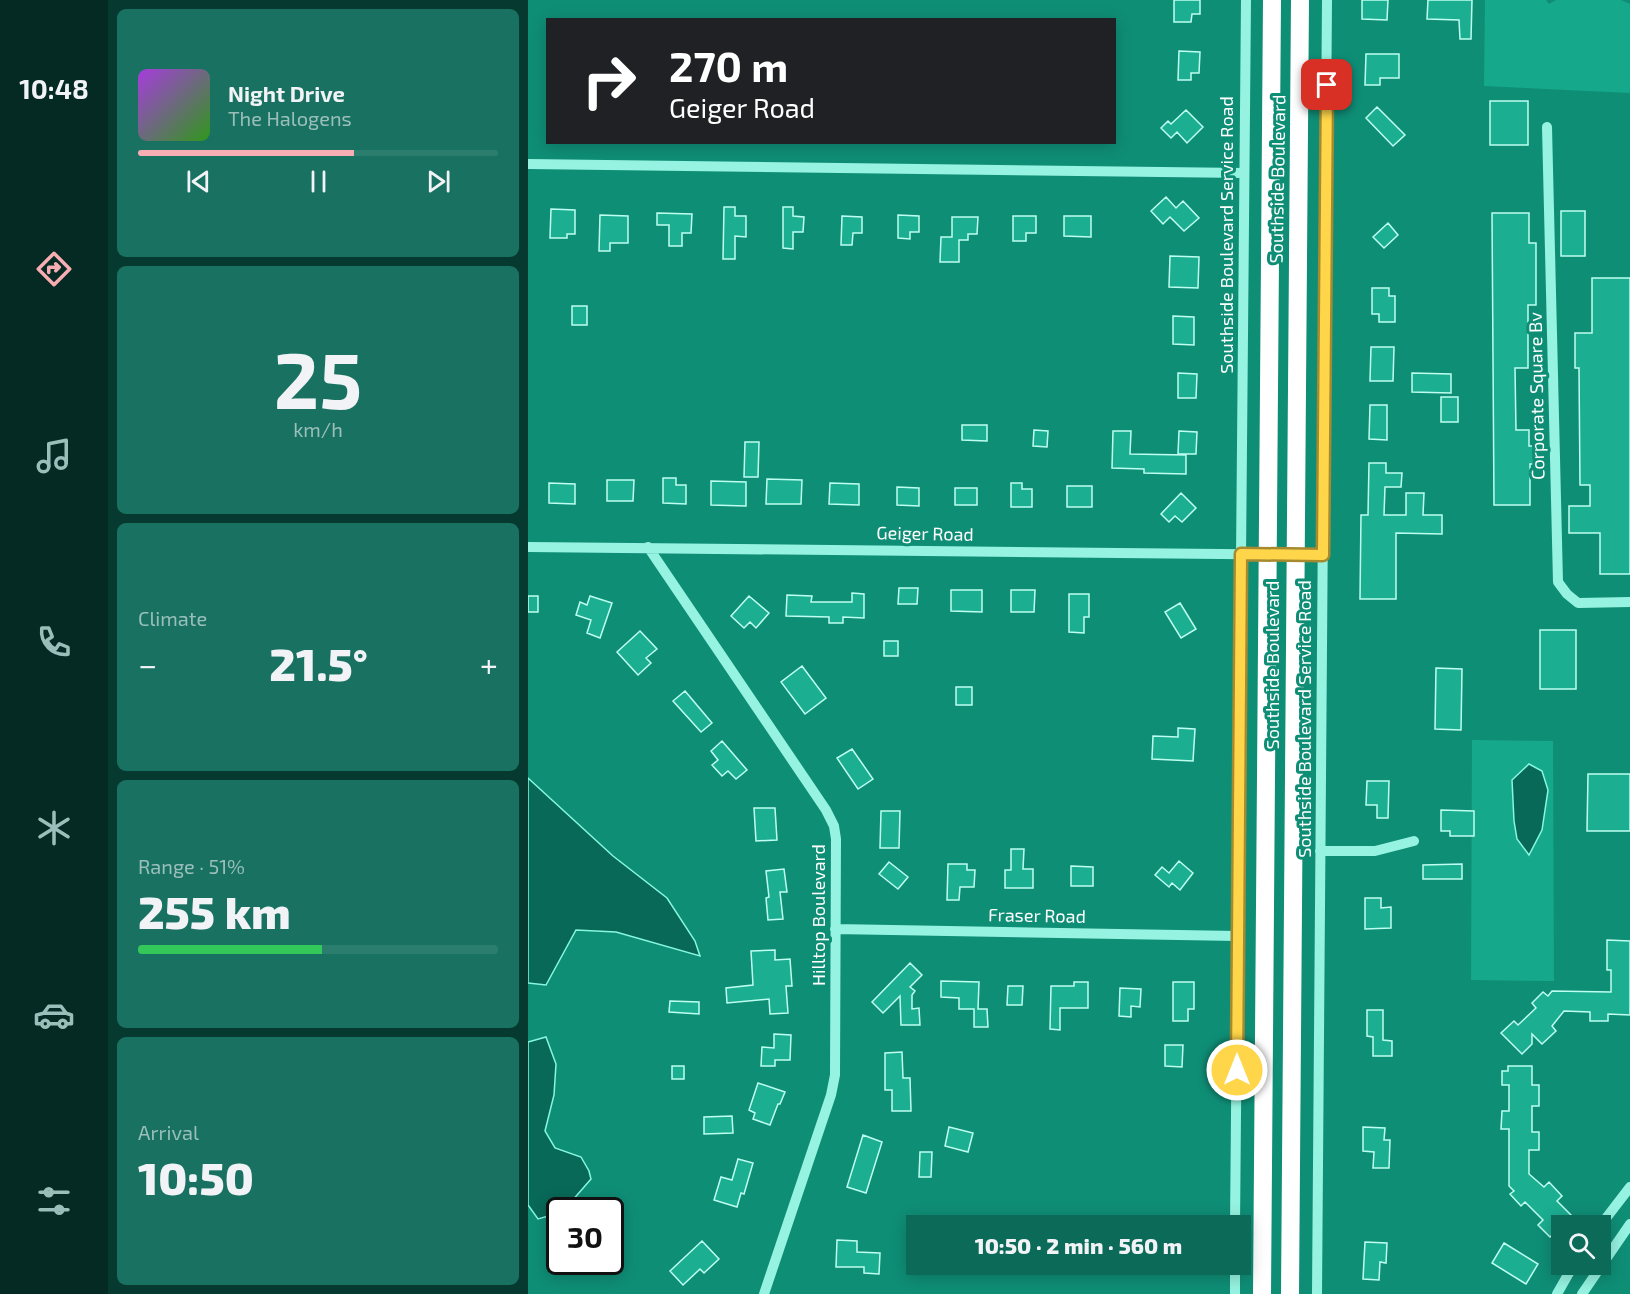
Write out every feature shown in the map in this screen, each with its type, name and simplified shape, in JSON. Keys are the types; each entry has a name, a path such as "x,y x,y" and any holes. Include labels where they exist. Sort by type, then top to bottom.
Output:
{"highway":[{"name":"Southside Boulevard","path":"1262,1294 1272,0"},
{"name":"Southside Boulevard","path":"1290,1294 1300,0"}],"street":[{"name":"Southside Boulevard Service Road","path":"1235,1215 1246,0"},
{"name":"Southside Boulevard Service Road","path":"1317,1294 1327,0"},
{"name":"Corporate Square Bv","path":"1547,127 1558,582 1578,603 1630,602"},
{"path":"528,164 1244,173"},
{"name":"Geiger Road","path":"528,547 1323,555"},
{"name":"Hilltop Boulevard","path":"648,547 826,810 834,826 836,839 835,1075 831,1095 764,1294"},
{"path":"1320,851 1375,851 1414,841"},
{"name":"Fraser Road","path":"835,929 1238,936"},
{"path":"1608,1215 1630,1187"},
{"path":"1582,1294 1630,1224"},
{"path":"1235,1275 1235,1294"},
{"path":"1557,1294 1568,1275"}],"green space":[{"path":"1485,0 1546,0 1549,4 1556,0 1621,0 1630,4 1630,93 1484,86"},
{"path":"1472,740 1553,741 1554,981 1471,980","holes":["1529,764 1529,854 1517,839 1512,780"]}],"water":[{"path":"1529,764 1542,771 1548,790 1542,830 1529,855 1517,839 1512,780"},
{"path":"528,778 613,856 667,898 695,941 700,956 616,932 576,930 546,985 528,983"},
{"path":"546,1037 556,1064 554,1095 545,1131 555,1148 581,1157 591,1179 575,1197 546,1197 546,1217 538,1219 528,1205 528,1042"}],"building":[{"path":"1174,0 1200,0 1200,14 1192,14 1191,22 1174,22"},
{"path":"1362,0 1388,0 1387,20 1362,19"},
{"path":"1428,0 1472,0 1471,39 1460,39 1459,20 1427,19"},
{"path":"1179,51 1200,52 1199,73 1191,73 1191,80 1178,80"},
{"path":"1366,54 1399,54 1399,78 1380,78 1380,85 1365,85"},
{"path":"1490,101 1528,101 1528,145 1490,145"},
{"path":"1377,107 1405,135 1393,146 1366,118"},
{"path":"1186,110 1203,127 1187,143 1177,132 1171,138 1161,128 1168,121 1171,124"},
{"path":"1166,197 1176,208 1183,201 1199,218 1184,231 1170,217 1163,224 1151,211"},
{"path":"724,207 735,207 735,216 746,216 746,237 735,236 735,259 723,259"},
{"path":"783,207 793,207 793,216 804,217 803,232 793,232 793,249 783,248"},
{"path":"551,209 575,210 575,234 567,234 567,238 550,238"},
{"path":"1561,211 1585,211 1585,256 1561,256"},
{"path":"657,213 692,214 691,233 682,233 682,246 669,246 669,225 657,225"},
{"path":"1492,213 1529,213 1529,243 1536,243 1536,305 1528,305 1528,368 1515,368 1516,430 1529,430 1529,446 1537,446 1537,464 1530,464 1530,505 1494,505"},
{"path":"600,215 628,216 628,243 610,243 610,251 599,251"},
{"path":"898,215 919,216 919,232 910,232 910,239 898,238"},
{"path":"842,216 862,217 862,233 853,233 852,245 841,245"},
{"path":"1013,216 1036,216 1036,233 1026,233 1026,241 1013,241"},
{"path":"1064,216 1091,216 1091,237 1064,236"},
{"path":"952,217 978,217 977,234 968,234 968,240 959,240 959,262 940,262 941,237 952,237"},
{"path":"1388,223 1398,235 1384,248 1373,237"},
{"path":"1170,256 1199,257 1198,288 1169,287"},
{"path":"1592,278 1630,278 1630,574 1600,574 1600,533 1569,533 1569,506 1590,506 1590,485 1580,485 1579,368 1575,368 1575,333 1592,333"},
{"path":"1372,288 1389,288 1389,296 1395,296 1395,322 1379,322 1379,314 1372,314"},
{"path":"572,306 587,306 587,325 572,325"},
{"path":"1173,316 1194,317 1194,345 1173,344"},
{"path":"1371,347 1394,347 1393,381 1370,381"},
{"path":"1178,373 1197,374 1196,398 1178,398"},
{"path":"1412,373 1451,374 1451,393 1412,392"},
{"path":"1441,397 1458,397 1458,422 1441,422"},
{"path":"1370,405 1387,405 1387,440 1369,439"},
{"path":"962,425 987,425 987,441 962,440"},
{"path":"1034,430 1048,431 1047,447 1033,446"},
{"path":"1113,431 1131,431 1130,454 1186,455 1186,474 1144,473 1144,469 1112,468"},
{"path":"1179,431 1197,432 1196,454 1178,454"},
{"path":"745,442 759,442 758,477 744,477"},
{"path":"1369,463 1386,463 1386,473 1402,473 1401,487 1385,487 1384,515 1406,515 1406,493 1424,493 1423,515 1442,515 1442,534 1396,533 1396,599 1360,599 1361,515 1368,515"},
{"path":"663,478 676,478 676,485 686,485 686,504 663,503"},
{"path":"767,479 802,480 801,504 766,504"},
{"path":"607,480 634,480 633,501 607,501"},
{"path":"711,481 746,482 746,506 711,505"},
{"path":"549,483 575,484 575,504 549,503"},
{"path":"830,483 859,484 859,505 829,504"},
{"path":"1011,483 1022,483 1022,489 1032,489 1032,507 1011,507"},
{"path":"1067,486 1092,486 1092,507 1067,507"},
{"path":"897,487 919,488 919,506 897,505"},
{"path":"955,488 977,488 977,505 955,505"},
{"path":"1181,493 1196,508 1182,522 1175,516 1169,522 1161,514"},
{"path":"899,588 918,588 917,604 898,604"},
{"path":"951,590 982,590 982,612 951,611"},
{"path":"1011,590 1035,590 1034,612 1011,612"},
{"path":"852,593 864,594 864,618 843,617 843,623 829,623 829,617 786,616 787,595 812,596 811,602 852,602"},
{"path":"1069,594 1089,594 1089,617 1084,617 1084,633 1069,632"},
{"path":"528,596 538,596 538,612 528,612"},
{"path":"590,596 612,603 600,638 587,633 591,620 576,615 580,602 587,605"},
{"path":"749,596 769,613 756,628 750,622 744,628 731,616"},
{"path":"1180,603 1196,629 1181,638 1165,612"},
{"path":"1540,630 1576,630 1576,689 1540,689"},
{"path":"640,631 657,649 646,658 651,663 638,675 617,652"},
{"path":"884,641 898,641 898,656 884,656"},
{"path":"802,666 826,698 805,714 781,682"},
{"path":"1436,668 1462,669 1461,730 1435,729"},
{"path":"956,687 972,687 972,705 956,705"},
{"path":"685,691 712,723 701,732 673,701"},
{"path":"1178,728 1195,729 1193,761 1152,759 1153,736 1178,737"},
{"path":"722,741 747,770 736,779 728,771 722,776 712,765 718,760 711,751"},
{"path":"852,749 873,779 858,789 837,758"},
{"path":"1588,774 1630,774 1630,831 1587,831"},
{"path":"1367,781 1389,781 1388,818 1377,818 1377,805 1366,805"},
{"path":"754,808 775,808 777,840 756,841"},
{"path":"1441,810 1474,811 1474,836 1450,836 1450,831 1441,831"},
{"path":"881,811 900,811 899,848 880,848"},
{"path":"1011,849 1024,849 1023,869 1033,869 1033,888 1005,888 1005,870 1011,870"},
{"path":"1179,861 1193,873 1180,890 1172,883 1169,887 1155,875 1162,867 1169,873"},
{"path":"889,862 908,877 898,889 879,874"},
{"path":"948,864 967,864 967,870 975,870 974,887 960,887 959,900 947,900"},
{"path":"1462,864 1462,879 1423,879 1423,865"},
{"path":"1071,866 1093,867 1093,886 1071,886"},
{"path":"784,869 787,892 780,892 783,919 768,920 766,898 769,897 766,871"},
{"path":"1365,898 1381,898 1381,908 1391,907 1391,928 1365,929"},
{"path":"1607,940 1630,941 1630,1015 1608,1014 1608,1021 1590,1021 1590,1012 1564,1011 1552,1026 1556,1031 1542,1044 1532,1034 1532,1044 1522,1054 1501,1033 1514,1021 1518,1025 1536,1008 1532,1003 1543,992 1548,996 1552,991 1611,992 1611,970 1607,970"},
{"path":"775,950 775,960 790,959 792,986 786,986 788,1013 770,1014 769,999 727,1003 726,988 753,985 751,951"},
{"path":"910,963 922,975 910,987 915,991 912,995 912,1009 919,1008 920,1025 901,1025 900,996 883,1013 872,1002"},
{"path":"941,981 979,982 978,1009 987,1009 988,1027 974,1027 974,1009 959,1009 959,998 941,997"},
{"path":"1074,982 1088,982 1088,1008 1060,1008 1060,1030 1050,1029 1051,986 1074,986"},
{"path":"1173,982 1194,982 1194,1009 1188,1009 1188,1021 1173,1021"},
{"path":"1008,986 1023,986 1022,1005 1007,1005"},
{"path":"1120,988 1141,989 1140,1007 1131,1006 1131,1017 1119,1016"},
{"path":"670,1001 699,1002 699,1014 669,1012"},
{"path":"1367,1010 1383,1010 1383,1040 1392,1041 1392,1056 1373,1056 1373,1037 1367,1036"},
{"path":"774,1034 791,1035 790,1060 775,1060 775,1066 761,1066 762,1047 774,1048"},
{"path":"1165,1045 1183,1045 1182,1067 1165,1066"},
{"path":"902,1052 903,1078 910,1078 911,1111 892,1111 892,1090 885,1090 885,1053"},
{"path":"672,1066 684,1066 684,1079 672,1079"},
{"path":"1508,1066 1532,1066 1532,1085 1539,1085 1539,1106 1532,1106 1532,1132 1539,1132 1539,1150 1529,1150 1529,1174 1544,1187 1549,1182 1562,1196 1557,1201 1571,1215 1551,1215 1550,1237 1538,1225 1543,1220 1525,1202 1521,1206 1510,1194 1514,1191 1509,1186 1509,1129 1501,1129 1502,1111 1509,1111 1509,1085 1502,1085 1502,1071 1508,1071"},
{"path":"758,1083 785,1092 770,1125 753,1119 755,1113 749,1110"},
{"path":"732,1116 733,1133 704,1134 704,1117"},
{"path":"949,1127 973,1133 968,1152 945,1146"},
{"path":"1363,1127 1385,1128 1384,1140 1390,1140 1389,1168 1373,1168 1374,1152 1363,1151"},
{"path":"863,1135 882,1142 866,1193 847,1187"},
{"path":"920,1152 932,1152 931,1177 919,1177"},
{"path":"738,1159 753,1163 744,1194 741,1193 737,1207 714,1200 721,1177 732,1180"},
{"path":"837,1240 857,1241 857,1252 880,1253 879,1274 864,1273 864,1267 836,1267"},
{"path":"702,1241 719,1259 704,1273 700,1269 683,1285 670,1271"},
{"path":"1365,1242 1387,1243 1386,1263 1380,1262 1379,1280 1363,1279"},
{"path":"1504,1243 1538,1264 1526,1284 1492,1263"}],"route":[{"path":"1237,1070 1241,554 1323,555 1327,85"}]}
